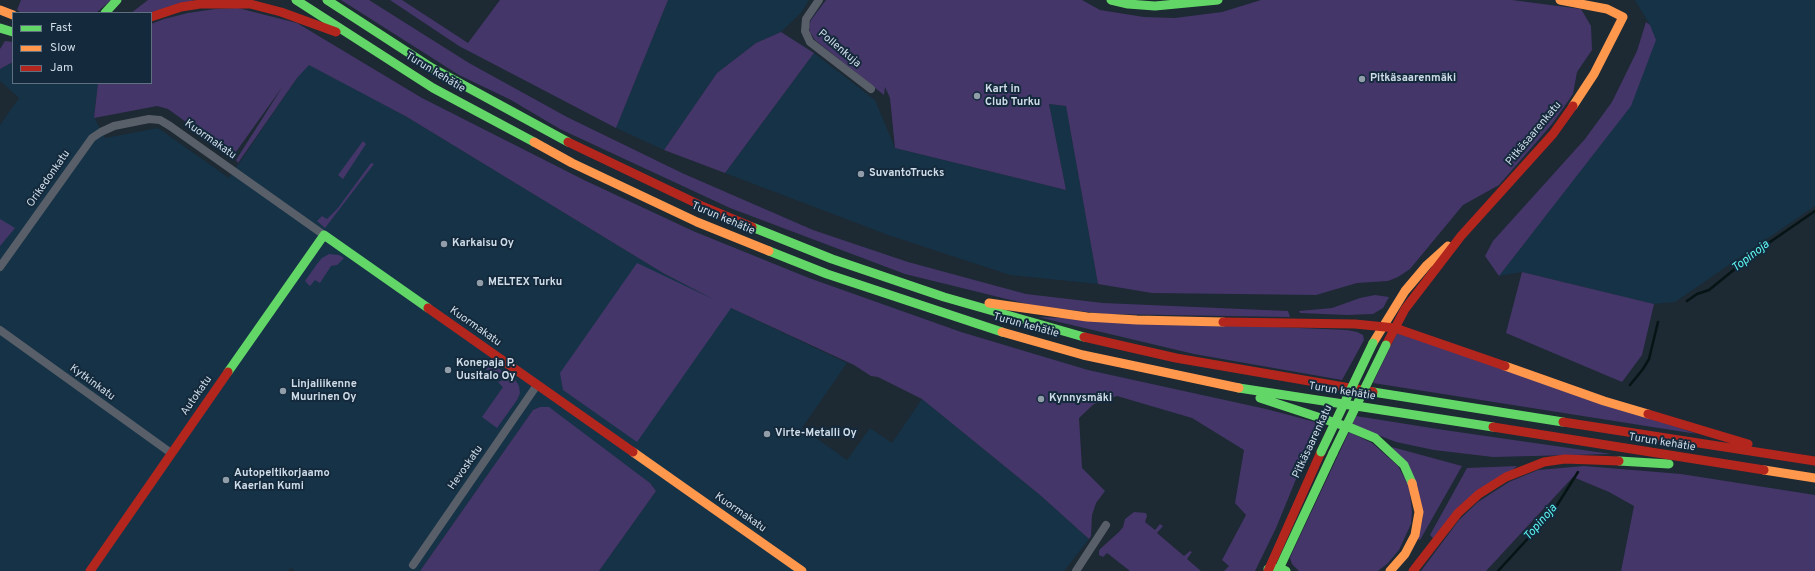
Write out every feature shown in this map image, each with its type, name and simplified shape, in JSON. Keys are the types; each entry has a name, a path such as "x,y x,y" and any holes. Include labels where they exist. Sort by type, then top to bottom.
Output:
{"main road":[{"path":"106,12 117,0"},
{"name":"Turun kehätie","path":"296,0 356,40 433,88 572,162 697,222 827,274 993,330 1083,354 1217,384 1724,465 1815,478"},
{"name":"Turun kehätie","path":"326,0 432,68 507,110 584,150 704,207 832,259 944,297 1086,338 1176,358 1312,382 1815,461"},
{"path":"1111,0 1128,4 1155,6 1218,0"},
{"name":"Pitkäsaarenkatu","path":"1281,570 1333,453 1405,309 1461,236 1553,134 1594,74 1623,17 1607,9 1560,0"},
{"path":"152,17 181,7 200,4 250,4 288,15 356,40"},
{"path":"0,10 12,15"},
{"path":"0,28 12,32"},
{"name":"Kuormakatu","path":"324,235 802,571"},
{"name":"Autokatu","path":"90,571 324,235"},
{"name":"Pitkäsaarenkatu","path":"1268,570 1321,452 1382,326 1415,279 1439,254 1461,236"},
{"path":"944,297 1088,317 1382,326 1395,328 1616,405 1804,460"},
{"path":"1217,384 1350,428 1375,438 1395,455 1404,465 1414,486 1419,512 1415,535 1402,558 1390,571"},
{"path":"1413,571 1448,524 1479,494 1506,477 1544,462 1586,459 1635,463 1724,465"},
{"path":"1268,570 1281,570"}],"street":[{"name":"Pollenkuja","path":"819,0 806,19 805,31 810,42 871,88"},
{"name":"Kuormakatu","path":"129,123 149,119 164,122 324,235"},
{"name":"Orikedonkatu","path":"0,267 92,138 106,129 129,123"},
{"name":"Kytkinkatu","path":"0,330 171,453"},
{"name":"Hevoskatu","path":"413,565 537,385"},
{"path":"1076,571 1106,525"}],"shaded area":[{"path":"21,0 111,0 97,12 20,12 17,10"},
{"path":"148,0 195,0 152,12 132,12"},
{"path":"341,0 369,0 469,63 567,117 682,173 813,230 908,262 1026,294 1103,303 1288,311 1290,317 1104,314 1031,305 905,274 730,208 560,129 511,100 459,75"},
{"path":"390,0 402,0 468,43 500,0 668,0 616,128 459,46"},
{"path":"668,0 809,0 801,13 781,32 756,43 717,73 664,150 616,128"},
{"path":"826,0 1082,0 1100,10 1144,17 1175,18 1222,12 1261,0 1512,0 1581,9 1591,26 1592,50 1577,72 1573,94 1552,124 1499,185 1463,205 1410,269 1398,277 1388,281 1357,283 1316,295 1152,293 1098,284 1066,106 1049,104 1066,190 895,148 890,98 885,87 884,95 815,40 810,32 809,26 811,20"},
{"path":"1635,0 1815,0 1815,206 1675,302 1654,304 1522,272 1499,276 1628,109 1650,25"},
{"path":"238,8 297,23 422,98 584,180 693,231 809,278 961,332 1088,370 1266,409 1319,423 1276,528 1255,571 1224,571 1229,566 1222,560 1246,515 1235,503 1244,450 1192,418 1117,396 1094,404 1079,418 1082,468 1105,491 1096,503 1092,515 1091,536 1089,539 1040,495 922,399 878,377 871,376 854,365 731,308 637,442 563,390 560,373 637,263 715,300 663,273 407,117 309,65 297,78 238,163 236,160 283,86 233,156 168,109 157,106 94,118 98,84 152,84 152,24 188,13 215,9"},
{"path":"1646,22 1650,25 1656,40 1631,106 1499,276 1485,256 1493,241 1585,139 1612,102 1637,51"},
{"path":"781,32 814,53 725,173 664,150 717,73 756,43"},
{"path":"5,41 12,42 12,63 0,69 0,49"},
{"path":"814,53 875,100 895,148 1066,190 1049,104 1066,106 1098,284 1010,275 888,235 725,173"},
{"path":"12,63 12,84 98,84 94,117 105,138 158,128 229,178 297,78 309,64 407,117 663,273 731,308 847,363 802,428 847,460 870,428 892,443 922,399 1040,495 1089,539 1064,571 599,571 656,491 650,483 548,407 540,407 533,410 420,571 295,571 291,568 288,571 0,571 0,125 19,98 0,81 0,69"},
{"path":"363,141 366,144 343,179 338,175"},
{"path":"371,163 374,164 325,228 317,221 322,216 327,219 338,208"},
{"path":"0,219 15,228 0,246"},
{"path":"329,254 339,255 344,258 337,265 331,266 320,283 315,280 310,286 305,281 322,258"},
{"path":"1522,272 1654,304 1642,355 1622,382 1506,333"},
{"path":"1375,295 1389,297 1383,308 1373,314 1347,315 1300,313 1299,311 1332,308 1360,298"},
{"path":"1038,317 1347,330 1363,335 1364,340 1342,380 1194,354"},
{"path":"1397,333 1697,434 1373,383"},
{"path":"491,363 516,381 519,386 520,393 517,400 497,428 482,417 503,387 498,382 503,380 490,370 486,370"},
{"path":"540,407 549,407 650,483 656,491 599,571 420,571 533,410"},
{"path":"1356,416 1611,454 1493,457 1434,450 1396,442 1352,425"},
{"path":"1349,432 1372,443 1398,466 1409,486 1412,512 1411,524 1399,550 1388,563 1378,571 1299,571 1292,564 1290,558"},
{"path":"1392,447 1462,466 1420,540 1418,539 1423,517"},
{"path":"1517,466 1433,538 1430,535 1467,468"},
{"path":"1584,466 1681,474 1815,495 1815,571 1621,571 1634,506 1609,492 1573,477 1486,571 1421,571 1459,520 1478,502 1509,482 1538,470"},
{"path":"1134,512 1146,513 1147,516 1145,522 1155,530 1160,524 1163,526 1157,533 1184,556 1190,551 1192,552 1187,559 1201,571 1130,571 1107,553 1103,557 1099,555 1100,549 1119,532 1123,527 1125,519"}],"waterway":[{"name":"Topinoja","path":"1687,301 1697,294 1709,290 1757,251 1815,211"},
{"name":"Topinoja","path":"1630,385 1649,359 1658,322"},
{"name":"Topinoja","path":"1498,571 1554,510 1578,472"}],"traffic: fast":[{"path":"106,12 117,0"},
{"path":"296,0 433,88 534,142"},
{"path":"327,0 432,68 568,142"},
{"path":"1111,0 1128,4 1155,6 1218,0"},
{"path":"0,28 12,32"},
{"path":"752,227 832,259 944,297 1084,337"},
{"path":"228,372 324,235 428,308"},
{"path":"769,251 827,274 1002,332"},
{"path":"1321,452 1373,343"},
{"path":"1333,453 1386,345"},
{"path":"1239,388 1493,427"},
{"path":"1373,392 1563,422"},
{"path":"1260,398 1351,428 1375,438 1404,465 1412,483"},
{"path":"1278,571 1333,453"},
{"path":"1619,461 1669,464"},
{"path":"1268,569 1280,568 1286,571"}],"traffic: slow":[{"path":"1560,0 1607,9 1623,17 1594,74 1573,106"},
{"path":"0,10 12,15"},
{"path":"534,142 572,163 697,222 769,251"},
{"path":"1373,343 1405,291 1427,265 1448,246"},
{"path":"989,303 1087,317 1223,322"},
{"path":"1002,332 1083,355 1239,388"},
{"path":"1505,366 1604,401 1648,414"},
{"path":"633,452 802,571"},
{"path":"1764,470 1815,478"},
{"path":"1390,571 1405,554 1415,535 1419,512 1412,483"}],"traffic: jam":[{"path":"152,17 181,7 200,4 250,4 281,12 336,32"},
{"path":"1386,345 1405,309 1461,236 1553,134 1573,106"},
{"path":"568,142 704,207 752,227"},
{"path":"428,308 633,452"},
{"path":"1223,322 1355,324 1395,328 1505,366"},
{"path":"1084,337 1176,358 1373,392"},
{"path":"90,571 228,372"},
{"path":"1648,414 1748,444"},
{"path":"1563,422 1815,461"},
{"path":"1493,427 1764,470"},
{"path":"1268,571 1321,452"},
{"path":"1413,571 1458,513 1479,494 1506,477 1544,462 1565,459 1619,461"}],"place":[{"name":"Pitkäsaarenmäki","path":"1362,79"},
{"name":"Kart in Club Turku","path":"977,96"},
{"name":"SuvantoTrucks","path":"861,174"},
{"name":"Karkaisu Oy","path":"444,244"},
{"name":"MELTEX Turku","path":"480,283"},
{"name":"Konepaja P. Uusitalo Oy","path":"448,370"},
{"name":"Linjaliikenne Muurinen Oy","path":"283,391"},
{"name":"Kynnysmäki","path":"1041,399"},
{"name":"Virte-Metalli Oy","path":"767,434"},
{"name":"Autopeltikorjaamo Kaerlan Kumi","path":"226,480"}]}
